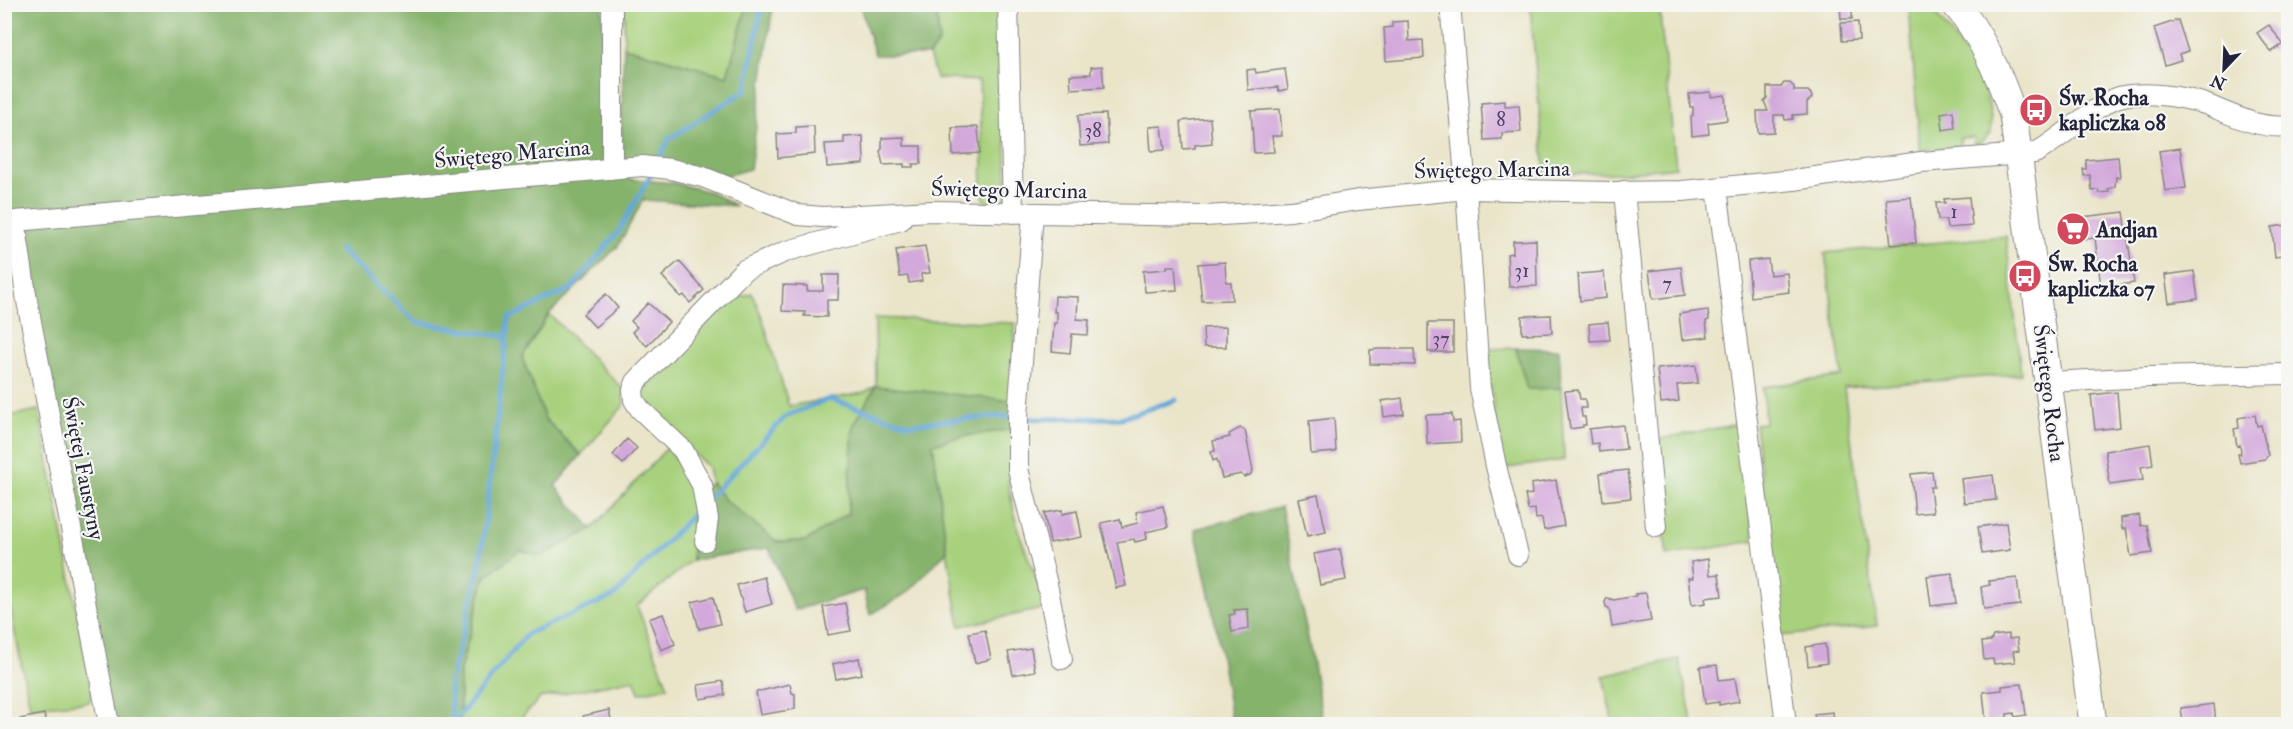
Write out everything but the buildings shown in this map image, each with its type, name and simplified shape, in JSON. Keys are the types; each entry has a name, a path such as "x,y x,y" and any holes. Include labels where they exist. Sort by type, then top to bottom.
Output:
{"street":[{"path":"612,4 612,169"},
{"path":"1008,4 1013,213"},
{"path":"1450,4 1467,189 1480,388 1518,555"},
{"name":"Świętego Rocha","path":"1955,4 1974,28 2003,84 2013,115 2093,724"},
{"name":"Świętego Marcina","path":"10,221 642,166 671,169 703,177 798,215 823,218 932,211 1204,216 1258,214 1467,189 1624,192 1717,188 1921,162 2035,153 2049,146 2102,106 2118,98 2134,96 2189,99 2261,125 2289,126"},
{"path":"1717,188 1786,724"},
{"path":"1624,192 1656,527"},
{"path":"705,541 708,519 702,485 683,450 640,409 634,400 633,390 636,382 744,270 787,251 932,211"},
{"path":"1033,213 1018,416 1018,469 1047,584 1062,659"},
{"name":"Świętej Faustyny","path":"10,221 109,724"},
{"path":"2049,382 2149,376 2289,374"}],"green space":[{"path":"4,5 602,5 603,177 674,183 710,192 736,206 643,200 618,246 549,314 522,357 545,419 581,455 555,486 592,529 541,556 520,550 485,577 460,670 460,724 110,724 5,203"},
{"path":"624,5 747,5 727,76 624,47"},
{"path":"747,5 773,5 750,169 724,176 624,159 621,125 624,47 727,76"},
{"path":"860,5 936,5 939,42 929,55 875,55"},
{"path":"936,5 999,5 1008,203 985,202 981,187 983,166 979,81 936,78 929,55 939,42"},
{"path":"1530,5 1659,5 1676,167 1621,173 1545,174"},
{"path":"1866,5 1928,5 1939,18 1972,63 1987,96 1991,132 1980,143 1975,144 1974,137 1960,138 1960,147 1920,150 1909,7"},
{"path":"2006,236 2021,374 1844,388 1877,626 1781,636 1755,424 1765,423 1763,387 1842,376 1825,253"},
{"path":"752,293 762,317 789,406 863,393 876,386 875,318 1015,323 1014,401 853,426 848,513 806,541 777,542 726,501 711,483 708,467 644,405 641,392 723,304"},
{"path":"549,314 623,389 624,405 581,455 545,419 522,357"},
{"path":"1516,348 1527,389 1561,388 1564,460 1501,469 1484,349"},
{"path":"1516,348 1559,349 1561,388 1527,389"},
{"path":"876,386 1014,401 1013,429 959,437 933,444 947,551 907,593 870,615 864,590 795,610 769,548 692,560 693,495 711,483 726,501 777,542 806,541 848,513 853,426"},
{"path":"39,410 92,691 89,702 30,707 5,583 4,417"},
{"path":"1739,424 1754,541 1667,556 1654,440"},
{"path":"1013,429 1013,462 1008,483 1018,530 1047,608 960,626 947,551 933,444 959,437"},
{"path":"667,448 688,473 693,495 692,560 637,606 668,687 639,693 634,679 540,698 516,724 460,724 460,670 485,577 520,549 592,529"},
{"path":"1281,507 1323,724 1232,724 1217,632 1195,529"},
{"path":"1679,659 1693,724 1613,724 1603,676"}],"waterway":[{"path":"657,163 669,139 746,90 762,4"},
{"path":"452,724 450,684 480,565 509,318 572,288 619,231 651,174"},
{"path":"339,249 416,322 507,337"},
{"path":"710,497 786,416 829,399 909,424 1002,416 1036,419 1121,418 1176,400"},
{"path":"452,724 527,634 614,596 701,506"}],"place":[{"name":"Św. Rocha kapliczka 08","path":"2036,110"},
{"name":"Andjan","path":"2073,229"},
{"name":"Św. Rocha kapliczka 07","path":"2025,276"}]}
